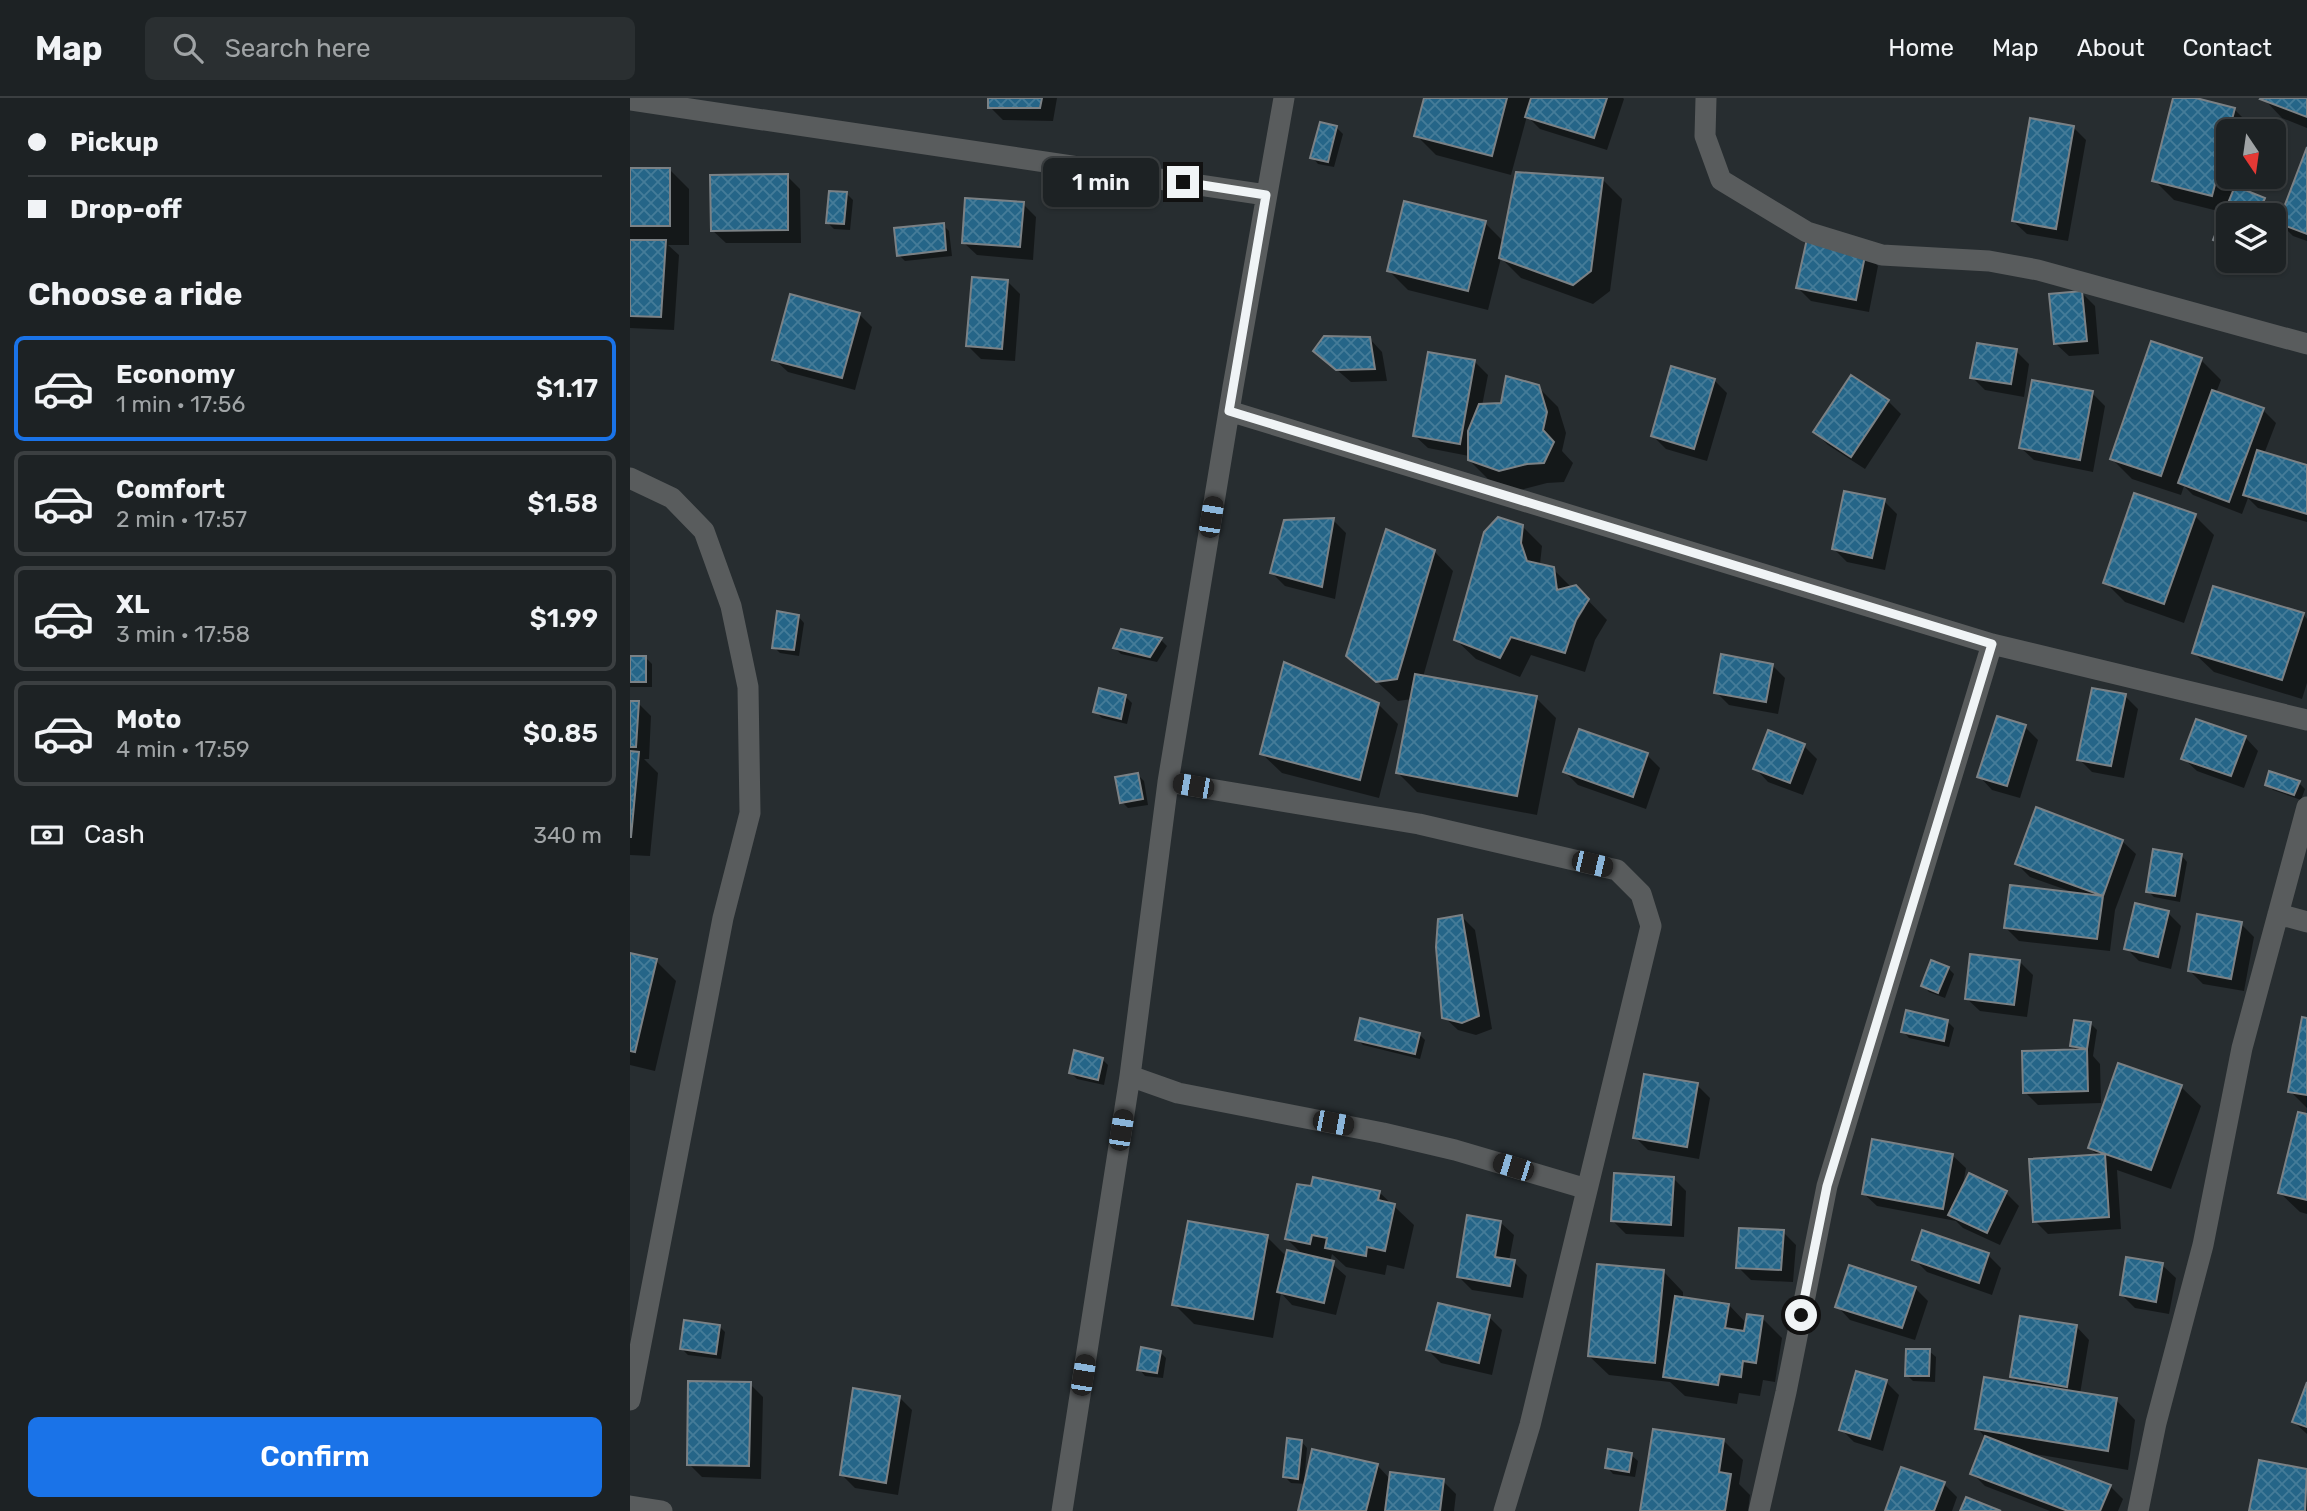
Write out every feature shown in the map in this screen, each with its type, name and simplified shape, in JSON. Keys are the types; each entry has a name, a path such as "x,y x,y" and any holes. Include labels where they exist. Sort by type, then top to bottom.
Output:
{"street":[{"path":"1062,1511 1130,1076 1168,782 1284,98"},
{"path":"1706,98 1705,136 1721,180 1807,232 1881,254 1989,261 2038,270 2307,344"},
{"path":"630,100 1266,195"},
{"path":"1229,411 1992,644 2307,720"},
{"path":"630,478 672,498 704,531 731,606 748,687 750,813 723,918 630,1400"},
{"path":"1759,1511 1827,1186 1992,644"},
{"path":"1168,782 1419,824 1616,870 1641,894 1651,926 1530,1425 1504,1511"},
{"path":"2138,1511 2156,1423 2203,1245 2242,1048 2307,807"},
{"path":"2278,914 2307,922"},
{"path":"1130,1076 1178,1093 1443,1147 1587,1189"},
{"path":"630,1506 662,1511"}],"building":[{"path":"988,98 1042,98 1040,108 988,108"},
{"path":"1424,98 1507,98 1492,156 1414,136"},
{"path":"1531,98 1607,98 1594,138 1525,117"},
{"path":"2173,98 2196,98 2235,108 2232,119 2216,119 2216,181 2212,196 2152,181"},
{"path":"2307,98 2307,117 2260,99"},
{"path":"2030,118 2074,126 2056,229 2012,221"},
{"path":"1320,122 1337,126 1328,162 1310,158"},
{"path":"2307,147 2307,234 2286,226 2286,203"},
{"path":"630,168 670,168 670,226 630,226"},
{"path":"1516,172 1603,178 1591,271 1573,285 1499,258"},
{"path":"788,174 788,230 711,231 710,175"},
{"path":"2234,189 2242,189 2265,198 2263,203 2228,203"},
{"path":"829,191 847,192 844,224 826,223"},
{"path":"965,198 1024,202 1020,247 962,243"},
{"path":"1404,201 1486,221 1468,291 1387,271"},
{"path":"944,223 946,250 897,256 894,228"},
{"path":"1807,239 1866,251 1856,300 1796,288"},
{"path":"630,240 666,240 661,317 630,316"},
{"path":"972,277 1008,280 1002,349 966,346"},
{"path":"2082,291 2087,341 2054,344 2049,294"},
{"path":"790,294 860,313 842,378 772,360"},
{"path":"1324,336 1370,337 1375,369 1336,370 1313,351"},
{"path":"2151,341 2202,358 2161,476 2110,459"},
{"path":"1977,343 2017,349 2011,384 1970,378"},
{"path":"1428,352 1475,360 1460,444 1413,436"},
{"path":"1671,366 1715,379 1694,449 1651,436"},
{"path":"1851,375 1889,400 1851,457 1813,432"},
{"path":"1506,376 1539,385 1547,412 1543,430 1554,442 1544,463 1499,471 1468,460 1468,431 1479,404 1501,403"},
{"path":"2032,380 2093,391 2080,460 2019,448"},
{"path":"2212,390 2264,408 2229,502 2178,483"},
{"path":"2257,450 2307,465 2307,514 2243,495"},
{"path":"1844,491 1885,499 1872,558 1832,549"},
{"path":"2134,493 2196,514 2164,604 2103,583"},
{"path":"1498,517 1523,525 1521,543 1527,561 1554,567 1557,590 1576,585 1589,599 1576,620 1565,653 1511,637 1500,658 1454,640 1484,532"},
{"path":"1334,518 1322,587 1270,573 1284,520"},
{"path":"1386,529 1435,550 1397,679 1376,682 1346,656"},
{"path":"2213,586 2304,613 2282,680 2192,653"},
{"path":"777,611 799,615 794,650 772,648"},
{"path":"1121,629 1162,638 1150,657 1113,648"},
{"path":"1721,654 1773,664 1766,702 1714,693"},
{"path":"630,656 646,656 646,682 630,682"},
{"path":"1284,662 1379,703 1360,780 1260,754"},
{"path":"1415,674 1537,696 1517,796 1396,773"},
{"path":"1099,688 1126,695 1121,719 1093,712"},
{"path":"2092,688 2126,694 2111,766 2077,760"},
{"path":"630,701 639,701 636,747 630,747"},
{"path":"1997,716 2026,725 2007,786 1977,777"},
{"path":"2196,719 2246,736 2231,776 2181,759"},
{"path":"1579,729 1648,753 1633,797 1563,772"},
{"path":"1768,730 1805,744 1790,783 1753,769"},
{"path":"630,751 639,752 631,837 630,837"},
{"path":"2269,771 2300,781 2294,795 2265,785"},
{"path":"1138,773 1143,799 1120,803 1115,777"},
{"path":"2036,807 2123,840 2103,896 2015,864"},
{"path":"2153,849 2182,854 2175,896 2146,892"},
{"path":"2010,885 2103,896 2097,939 2004,928"},
{"path":"2135,903 2169,911 2158,957 2124,949"},
{"path":"2197,914 2242,922 2231,979 2188,971"},
{"path":"1462,915 1479,1016 1462,1023 1442,1018 1436,947 1438,919"},
{"path":"630,953 657,959 635,1052 630,1051"},
{"path":"1970,954 2020,960 2014,1005 1965,999"},
{"path":"1931,960 1949,967 1938,993 1921,986"},
{"path":"1906,1010 1948,1020 1944,1041 1901,1032"},
{"path":"2302,1017 2307,1018 2307,1095 2288,1092"},
{"path":"1360,1018 1420,1033 1415,1054 1355,1040"},
{"path":"2074,1020 2091,1022 2087,1049 2070,1046"},
{"path":"2087,1049 2088,1091 2023,1093 2022,1051"},
{"path":"1074,1050 1103,1058 1098,1080 1069,1073"},
{"path":"2118,1063 2182,1085 2151,1170 2088,1148"},
{"path":"1644,1074 1698,1083 1687,1147 1633,1138"},
{"path":"2298,1112 2307,1114 2307,1200 2278,1193"},
{"path":"1872,1139 1953,1154 1943,1209 1862,1194"},
{"path":"2105,1154 2109,1217 2033,1222 2029,1159"},
{"path":"1614,1173 1674,1177 1671,1225 1611,1221"},
{"path":"1969,1173 2007,1191 1987,1233 1948,1215"},
{"path":"1313,1177 1380,1191 1378,1200 1395,1204 1385,1251 1367,1247 1366,1256 1325,1248 1327,1238 1312,1235 1310,1244 1285,1239 1297,1184 1311,1186"},
{"path":"1467,1215 1501,1221 1495,1257 1515,1260 1510,1286 1457,1277"},
{"path":"1188,1221 1268,1235 1253,1319 1172,1305"},
{"path":"1739,1228 1784,1230 1781,1270 1736,1268"},
{"path":"1922,1230 1989,1253 1979,1283 1912,1260"},
{"path":"1287,1250 1334,1261 1324,1303 1277,1292"},
{"path":"2126,1257 2163,1263 2156,1302 2120,1295"},
{"path":"1597,1264 1664,1270 1655,1363 1588,1356"},
{"path":"1849,1265 1916,1287 1902,1328 1835,1307"},
{"path":"1675,1296 1729,1304 1725,1328 1744,1331 1747,1314 1763,1316 1756,1363 1743,1361 1741,1377 1720,1374 1718,1385 1663,1377"},
{"path":"1438,1303 1490,1315 1479,1363 1426,1350"},
{"path":"2020,1316 2077,1325 2067,1387 2010,1377"},
{"path":"684,1320 720,1325 716,1354 680,1349"},
{"path":"1141,1347 1161,1351 1157,1373 1137,1370"},
{"path":"1906,1349 1930,1349 1929,1376 1905,1376"},
{"path":"1856,1371 1887,1380 1870,1439 1839,1430"},
{"path":"1984,1377 2117,1398 2108,1451 1975,1429"},
{"path":"688,1381 751,1382 749,1466 687,1465"},
{"path":"2307,1382 2307,1427 2292,1422"},
{"path":"853,1388 900,1396 886,1483 840,1475"},
{"path":"1653,1429 1724,1439 1719,1472 1731,1474 1725,1511 1640,1511"},
{"path":"1985,1436 2111,1485 2100,1511 2068,1511 1970,1474"},
{"path":"1287,1438 1302,1440 1298,1479 1283,1477"},
{"path":"1312,1449 1378,1464 1366,1511 1298,1511"},
{"path":"1608,1449 1632,1453 1629,1472 1605,1468"},
{"path":"2259,1460 2307,1469 2305,1511 2249,1511"},
{"path":"1901,1467 1945,1482 1934,1511 1885,1511"},
{"path":"1390,1472 1444,1479 1440,1511 1385,1511"},
{"path":"1966,1497 2001,1511 1960,1511"}],"route":[{"path":"1183,182 1266,195 1229,411 1992,644 1827,1186 1801,1315"}]}
